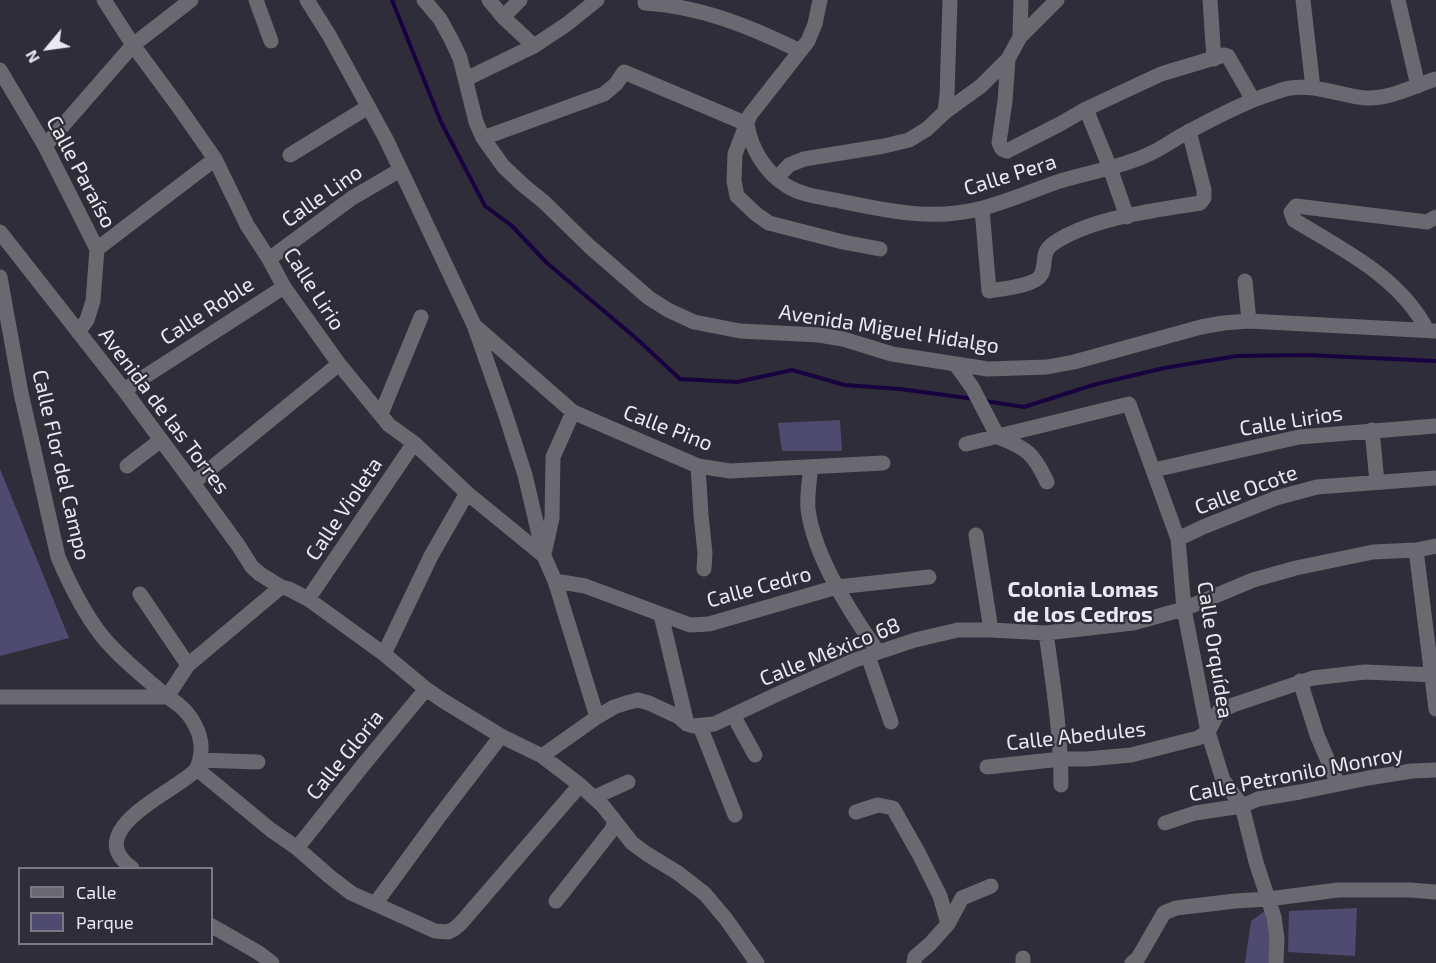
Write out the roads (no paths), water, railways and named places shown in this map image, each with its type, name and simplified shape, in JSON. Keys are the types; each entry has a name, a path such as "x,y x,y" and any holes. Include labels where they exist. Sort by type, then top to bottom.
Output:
{"street":[{"name":"Calle Lirio","path":"104,0 133,45 215,159 247,225 284,287 339,364 390,425 414,443 468,493 544,556"},
{"path":"45,146 133,45 191,0"},
{"path":"256,0 271,41"},
{"name":"Calle Pino","path":"307,0 329,35 386,139 474,325 525,475 544,556 555,581 597,717"},
{"name":"Avenida Miguel Hidalgo","path":"424,0 440,19 451,39 460,58 474,114 483,138 503,166 649,298 694,322 740,331 819,335 843,339 892,354 988,369 1047,367 1074,362 1223,322 1249,321 1432,330"},
{"path":"489,0 503,17 534,46"},
{"path":"503,17 520,0"},
{"path":"466,79 534,46 597,0"},
{"path":"820,0 815,24 808,41 750,115 735,154 734,181 737,196 769,223 799,232 880,249"},
{"path":"945,112 950,0"},
{"path":"1020,37 1021,0"},
{"path":"777,178 789,165 804,159 909,140 927,129 945,112 981,86 1008,59 1020,37 1057,0"},
{"path":"1210,0 1214,59"},
{"path":"1304,0 1312,88"},
{"path":"1398,0 1418,86"},
{"path":"645,3 666,4 717,16 770,36 800,51"},
{"path":"1008,59 999,143 1002,149 1008,151 1086,109 1161,74 1224,55 1228,56 1254,100"},
{"name":"Calle Paraíso","path":"0,69 45,146 97,249 93,301 87,320 78,332"},
{"path":"483,138 604,94 616,84 624,72 747,124"},
{"name":"Calle Pera","path":"747,124 749,136 758,156 788,187 815,197 877,210 940,215 982,209 1061,181 1146,156 1189,131 1254,100 1290,88 1312,88 1379,98 1436,80"},
{"path":"290,155 368,107"},
{"path":"1086,109 1127,216"},
{"path":"982,209 989,291 1034,282 1041,276 1046,250 1053,243 1092,224 1200,203 1204,198 1204,190 1189,131"},
{"path":"97,249 215,159"},
{"name":"Calle Lino","path":"269,259 352,198 400,170"},
{"path":"1432,330 1395,287 1367,265 1294,220 1291,212 1296,206 1426,222 1436,217"},
{"name":"Avenida de las Torres","path":"0,231 124,390 252,567 281,587 308,599 384,654 426,689 501,736 542,756 580,785 595,797 632,843 705,894 757,963"},
{"name":"Calle Flor del Campo","path":"0,277 21,393 58,557 84,611 104,638 167,697 180,705 196,728 201,745 198,765"},
{"path":"1245,281 1249,321"},
{"name":"Calle Roble","path":"124,390 284,287"},
{"path":"381,414 422,317"},
{"name":"Calle Pino","path":"474,325 573,412 698,466 730,471 883,463"},
{"path":"193,483 339,364"},
{"path":"956,365 972,387 997,433 1019,445 1032,456 1047,482"},
{"name":"Calle Orquídea","path":"997,433 1129,404 1178,539 1184,609 1208,732 1223,780 1242,806 1253,851 1274,917 1277,938 1276,963"},
{"path":"544,556 552,518 553,457 573,412"},
{"name":"Calle Lirios","path":"1154,470 1299,437 1436,426"},
{"path":"1372,430 1377,482"},
{"path":"966,444 997,433"},
{"path":"127,466 161,440"},
{"name":"Calle Violeta","path":"308,599 414,443"},
{"path":"698,466 700,515 705,554 704,569"},
{"path":"811,467 807,490 808,512 817,542 837,587 858,622 873,654 891,722"},
{"name":"Calle Ocote","path":"1178,539 1203,526 1276,498 1317,487 1436,478"},
{"path":"384,654 431,556 468,493"},
{"path":"975,535 991,630"},
{"name":"Calle México 68","path":"694,725 714,724 828,672 915,640 958,630 1046,633 1133,623 1184,609 1253,580 1296,568 1373,552 1416,550 1436,546"},
{"path":"1416,550 1436,709"},
{"name":"Calle Cedro","path":"555,581 585,586 690,625 709,624 837,587 929,577"},
{"path":"0,697 167,697 188,665 281,587"},
{"path":"140,594 188,665"},
{"path":"661,615 694,725 735,815"},
{"path":"1046,633 1055,697 1061,784"},
{"path":"1208,732 1219,711 1300,681 1365,672 1433,675"},
{"path":"1300,681 1317,735 1338,784"},
{"name":"Calle Gloria","path":"297,848 426,689"},
{"path":"542,756 614,707 638,700 663,709 694,725"},
{"path":"733,715 755,755"},
{"name":"Calle Abedules","path":"987,767 1061,759 1131,756 1198,738 1208,732"},
{"path":"375,904 501,736"},
{"path":"131,867 120,859 116,846 119,832 137,812 198,765 258,762"},
{"path":"198,765 271,830 297,848 351,893 435,931 448,932 461,923 580,785"},
{"name":"Calle Petronilo Monroy","path":"1165,823 1195,813 1242,806 1258,799 1401,773 1436,770"},
{"path":"595,797 628,782"},
{"path":"856,812 878,805 893,808 920,854 940,896 948,924"},
{"path":"556,901 611,831 615,822"},
{"path":"914,963 915,957 948,924 962,898 991,886"},
{"path":"1132,963 1138,958 1164,913 1176,908 1338,890 1436,892"},
{"path":"213,927 272,963"}],"waterway":[{"path":"392,0 441,122 485,206 511,225 547,263 637,339 680,379 737,382 792,370 845,385 900,389 975,399"},
{"path":"985,401 1024,407 1093,385 1164,368 1237,356 1306,355 1436,361"}],"district":[{"name":"Colonia Lomas de los Cedros","path":"1083,602"}]}
